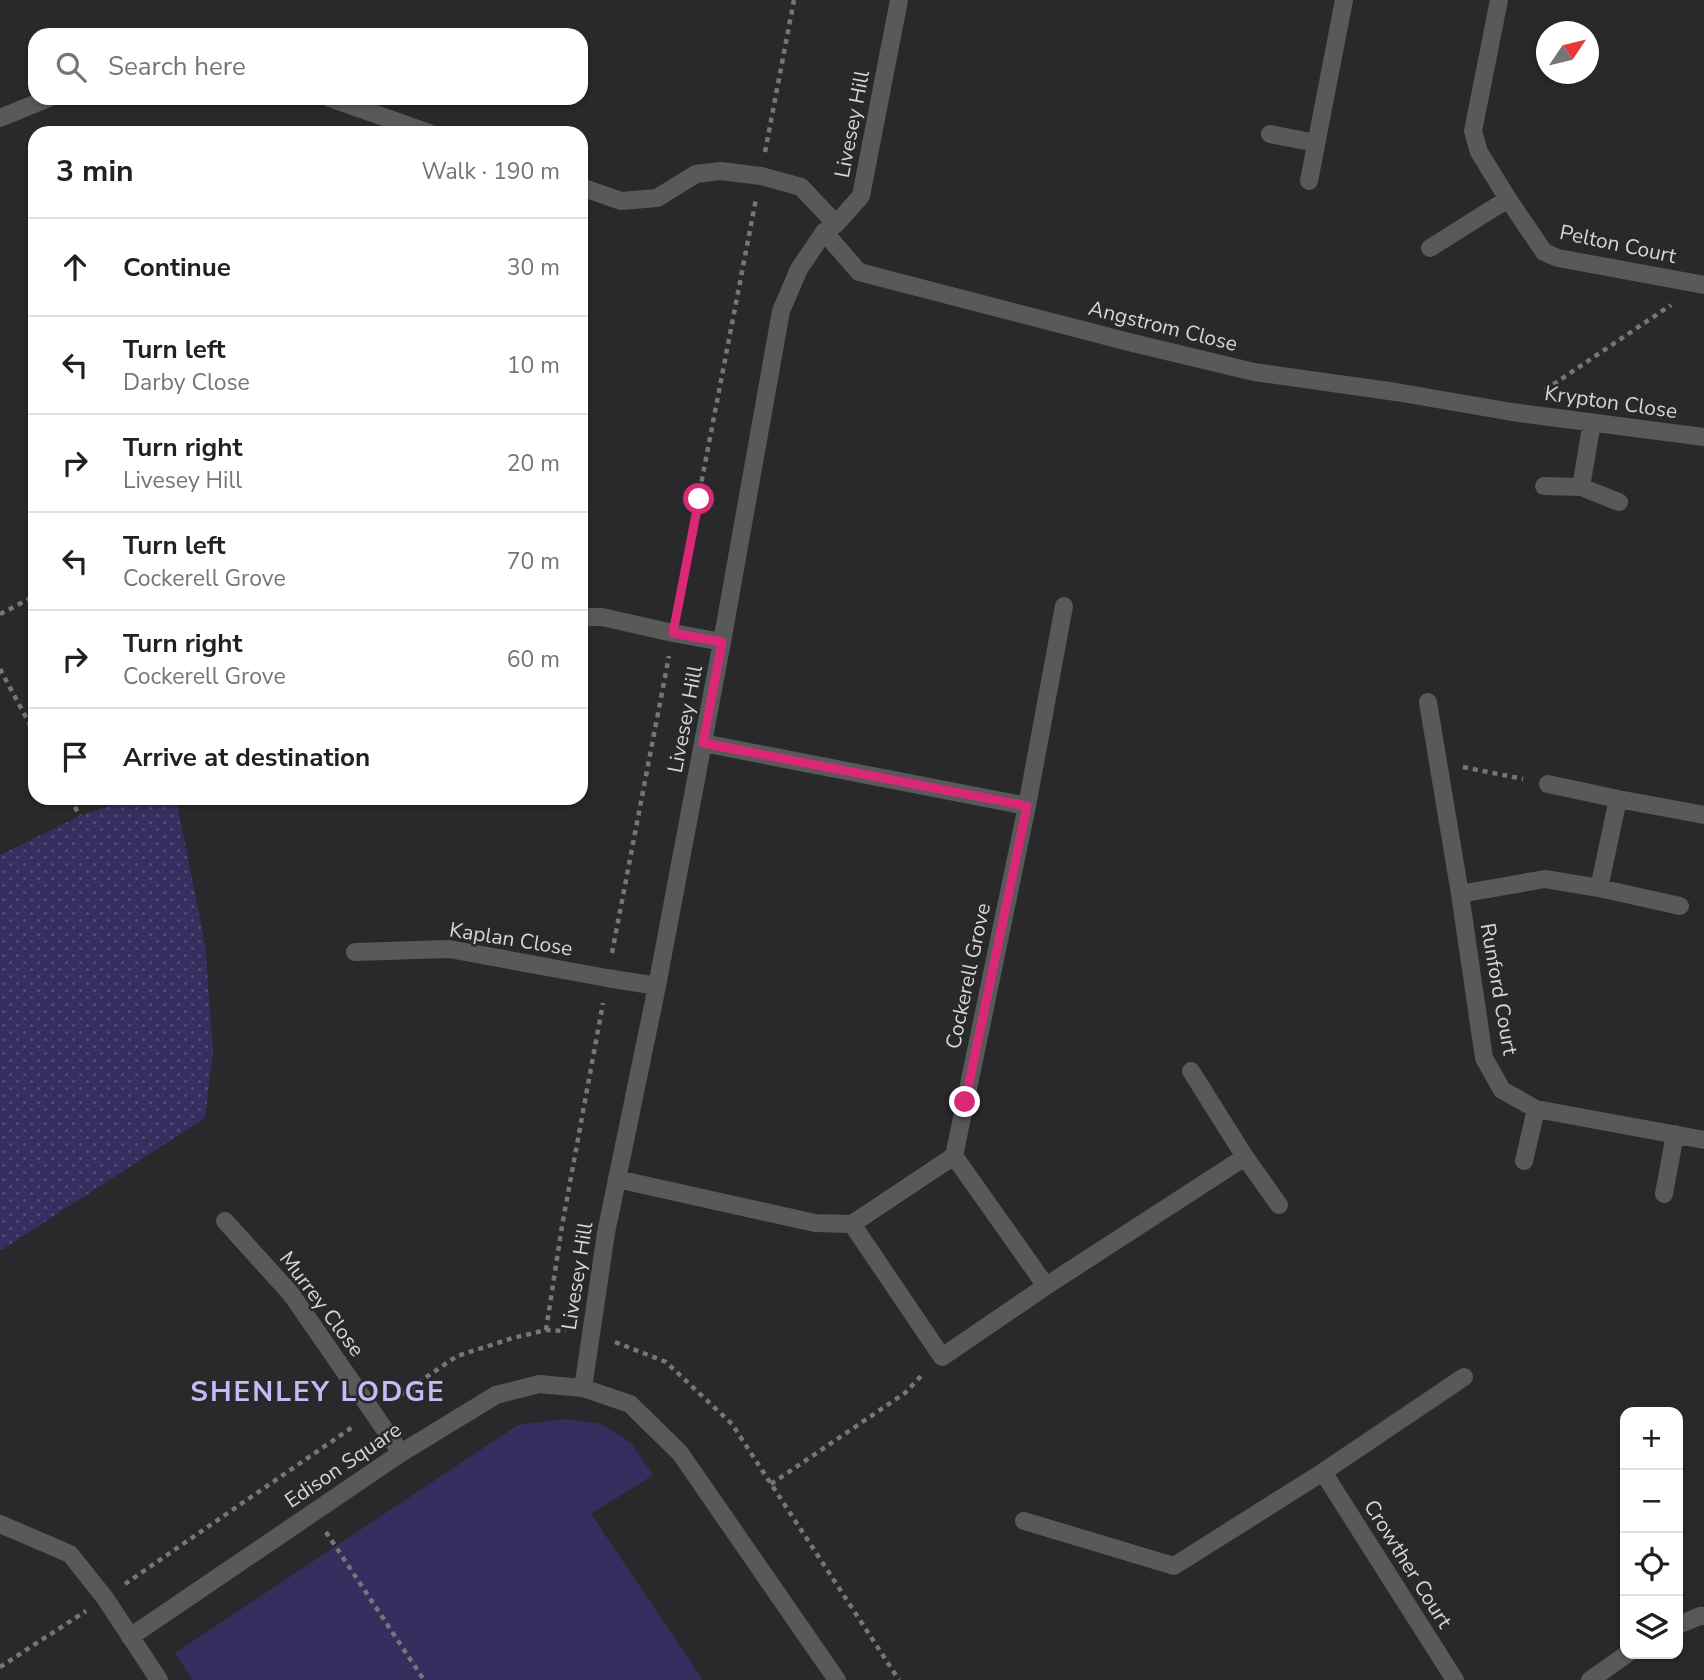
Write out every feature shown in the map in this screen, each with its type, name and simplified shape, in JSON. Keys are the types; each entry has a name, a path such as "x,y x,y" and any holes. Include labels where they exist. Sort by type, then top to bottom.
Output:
{"street":[{"name":"Livesey Hill","path":"583,1388 606,1233 657,986 781,311 799,269 830,228 861,195 898,0"},
{"path":"1308,181 1344,0"},
{"name":"Pelton Court","path":"1499,0 1472,131 1479,152 1544,252 1558,258 1703,285"},
{"path":"0,118 32,105"},
{"path":"350,105 409,126"},
{"path":"1270,134 1316,143"},
{"name":"Angstrom Close","path":"588,189 621,201 657,198 696,174 721,171 761,176 801,187 859,272 1254,372 1512,412"},
{"path":"1430,248 1508,199"},
{"name":"Krypton Close","path":"1512,412 1704,437"},
{"path":"1581,488 1592,422"},
{"path":"1544,486 1581,488 1619,502"},
{"name":"Cockerell Grove","path":"954,1156 1027,806 1064,606"},
{"path":"588,617 602,617 722,642"},
{"name":"Runford Court","path":"1428,702 1484,1058 1502,1090 1536,1109 1704,1139"},
{"path":"703,743 1027,806"},
{"path":"1548,784 1704,815"},
{"path":"1599,888 1618,799"},
{"path":"1460,894 1545,879 1680,906"},
{"name":"Kaplan Close","path":"355,952 449,949 657,986"},
{"path":"1191,1071 1279,1205"},
{"path":"1524,1161 1536,1109"},
{"path":"1664,1194 1675,1134"},
{"path":"617,1179 815,1223 852,1223 954,1156 1046,1286"},
{"path":"852,1223 942,1356 1245,1157"},
{"name":"Murrey Close","path":"225,1221 291,1294 401,1453"},
{"path":"1024,1521 1174,1566 1323,1472 1464,1377"},
{"name":"Edison Square","path":"130,1637 401,1453 496,1395 539,1384 583,1388 630,1404 680,1452 837,1680"},
{"name":"Crowther Court","path":"1323,1472 1455,1680"},
{"path":"0,1524 70,1554 105,1598 159,1680"},
{"path":"1683,1623 1704,1616"},
{"path":"1590,1680 1621,1659"}],"path":[{"path":"546,1330 607,978 794,0"},
{"path":"1512,412 1703,285"},
{"path":"0,614 28,600"},
{"path":"0,669 28,720"},
{"path":"1438,762 1548,784"},
{"path":"74,805 80,816"},
{"path":"0,1667 457,1356 546,1330 591,1332 666,1362 732,1424 899,1680"},
{"path":"771,1484 905,1393 942,1356"},
{"path":"325,1531 424,1680"}],"shaded area":[{"path":"111,805 177,805 205,944 213,1051 205,1118 0,1251 0,855 80,816"},
{"path":"567,1419 602,1424 631,1443 653,1475 591,1514 703,1680 193,1680 175,1653 518,1425"}],"district":[{"name":"SHENLEY LODGE","path":"318,1392"}],"route":[{"path":"699,499 673,633 722,642 703,743 1027,806 965,1102"}]}
